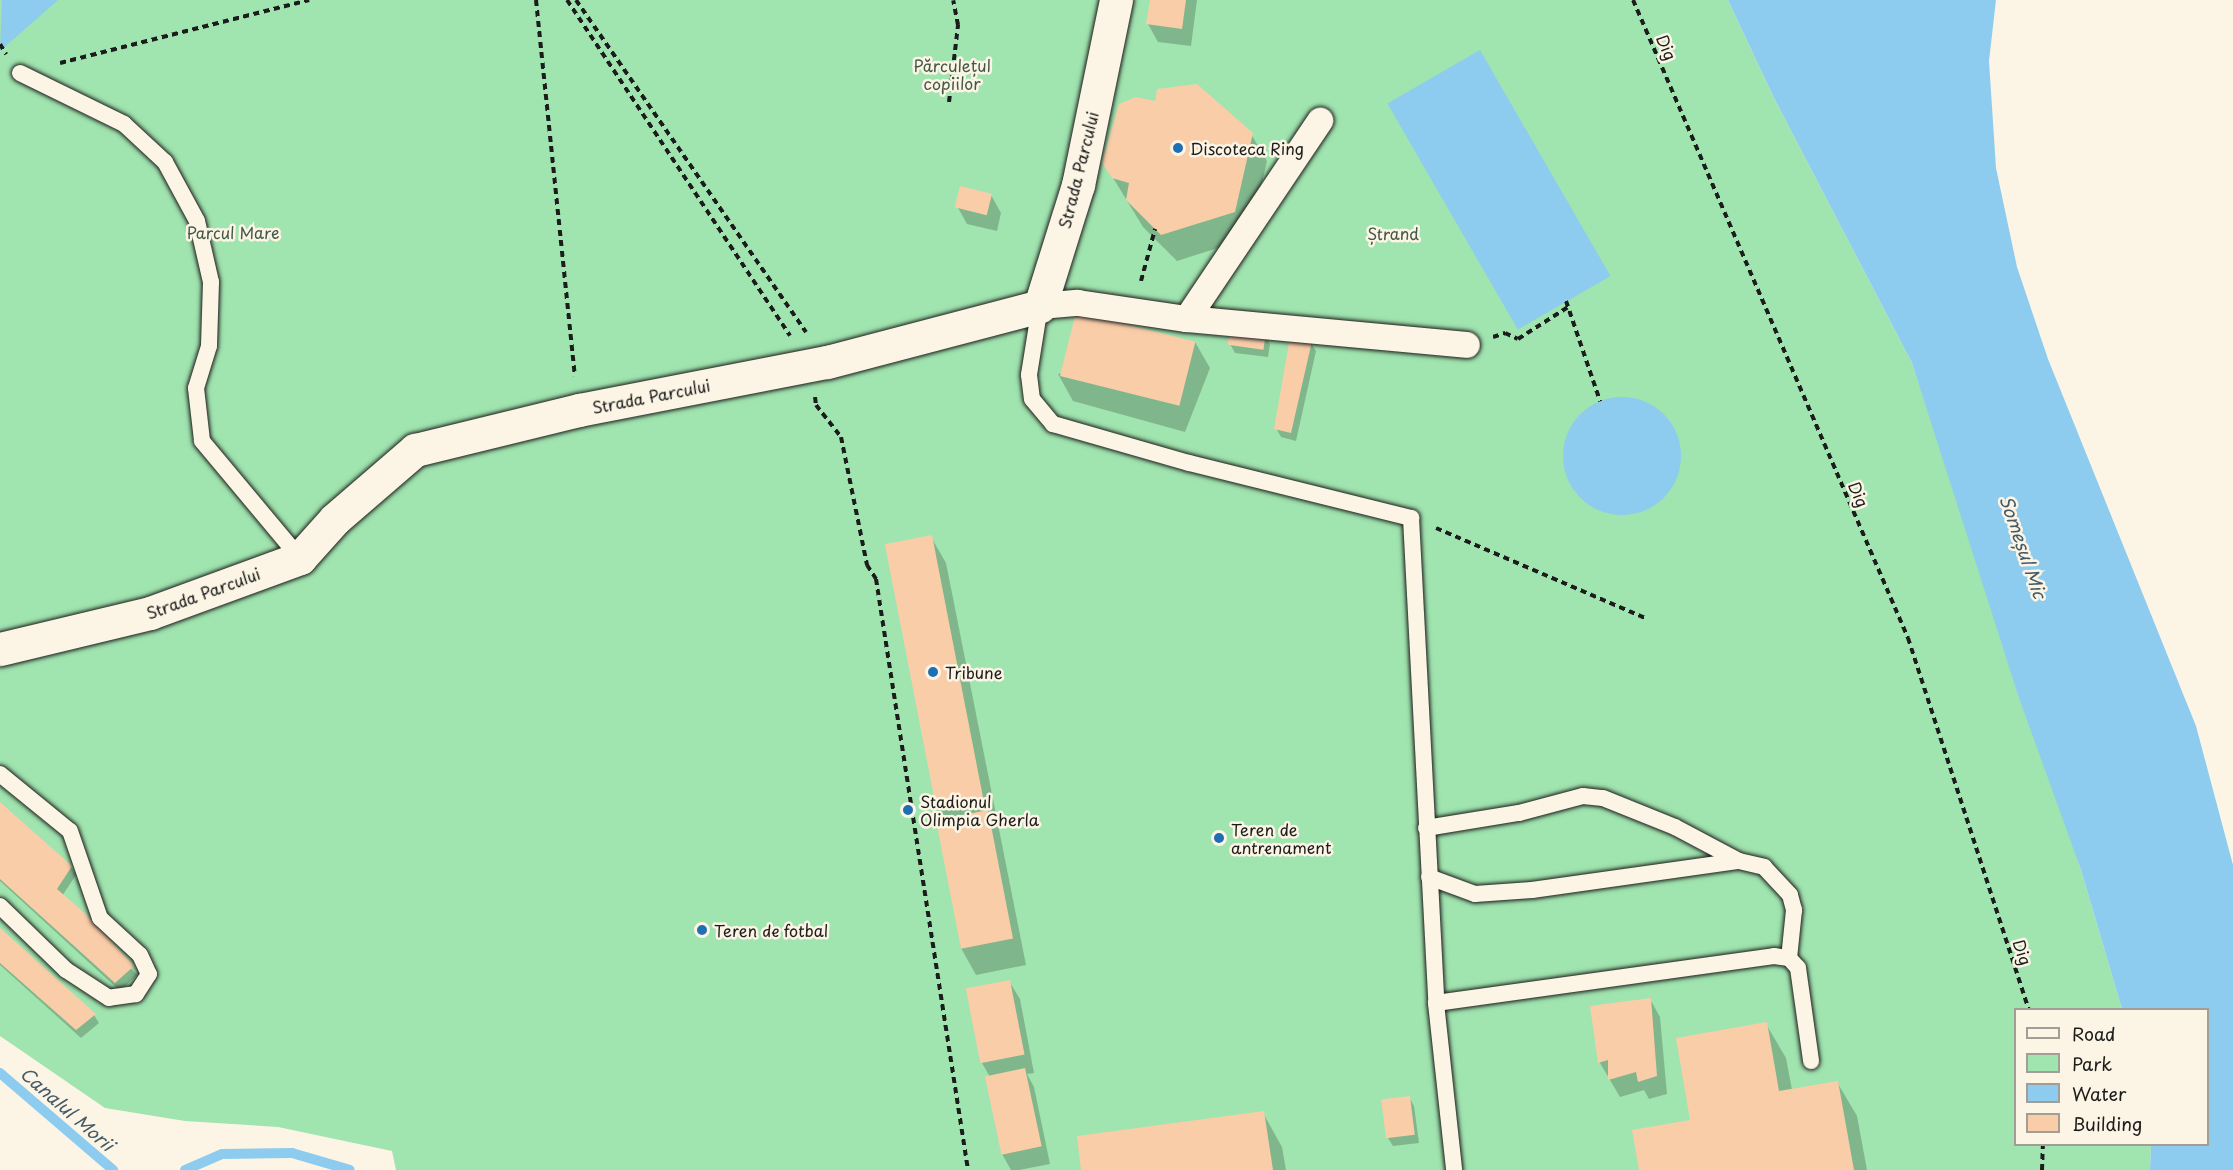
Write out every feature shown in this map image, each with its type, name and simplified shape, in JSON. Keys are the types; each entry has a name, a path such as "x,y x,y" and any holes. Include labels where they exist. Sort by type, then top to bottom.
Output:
{"street":[{"name":"Strada Parcului","path":"0,649 150,613 300,558 335,519 415,450 579,410 819,364 1040,306 1078,185 1116,0"},
{"path":"1187,320 1320,121"},
{"path":"1040,306 1078,303 1187,320 1467,345"}],"lane":[{"path":"20,73 124,124 165,162 197,221 211,282 210,346 196,388 202,441 300,558"},
{"path":"1040,306 1029,375 1032,399 1053,424 1189,463 1411,518 1436,1004 1454,1170"},
{"path":"0,774 70,831 100,918 140,955 149,974 136,993 110,998 66,970 0,906"},
{"path":"1426,828 1520,813 1583,796 1603,798 1676,827 1739,861 1764,867 1790,895 1794,910 1789,958"},
{"path":"1429,877 1475,894 1532,890 1739,861"},
{"path":"1436,1004 1762,957 1789,958 1798,968 1811,1061"}],"path":[{"path":"20,73 309,0"},
{"path":"536,0 579,410"},
{"path":"567,0 819,364"},
{"path":"576,0 819,364 816,405 841,437 867,565 876,579 968,1170"},
{"path":"949,102 957,25 953,0"},
{"name":"Dig","path":"1633,0 1908,638 2028,1008"},
{"path":"1140,285 1155,229"},
{"path":"1566,301 1600,401"},
{"path":"1467,345 1505,333 1518,339 1568,307"},
{"path":"1411,518 1645,618"},
{"path":"2042,1170 2043,1146"}],"green space":[{"path":"0,0 1728,0 1774,98 1912,363 2081,870 2122,1008 2014,1008 2014,1146 2151,1146 2150,1170 396,1170 392,1151 278,1127 185,1121 105,1108 0,1036"}],"water":[{"path":"2,0 58,0 0,51"},
{"name":"Someșul Mic","path":"1728,0 1996,0 1989,61 1996,168 2017,267 2048,359 2196,726 2233,865 2233,1170 2150,1170 2151,1146 2209,1146 2209,1008 2122,1008 2081,870 2018,695 1912,363 1774,98"},
{"path":"1480,50 1610,276 1518,330 1387,104"},
{"path":"1622,397 1645,401 1664,414 1677,433 1681,456 1677,479 1664,498 1645,511 1622,515 1599,511 1580,498 1567,479 1563,456 1567,433 1580,414 1599,401"}],"building":[{"path":"1150,0 1186,0 1182,29 1146,24"},
{"name":"Discoteca Ring","path":"1197,84 1253,133 1235,212 1161,235 1126,200 1129,183 1112,178 1102,163 1119,104 1136,97 1155,101 1157,89"},
{"path":"960,186 992,194 987,215 955,207"},
{"path":"1076,312 1195,342 1179,406 1060,376"},
{"path":"1230,329 1266,334 1263,350 1228,345"},
{"path":"1290,337 1312,341 1291,433 1274,429"},
{"name":"Tribune","path":"932,535 984,800 936,809 885,544"},
{"path":"0,802 72,866 57,889 87,915 134,966 115,983 0,879"},
{"path":"988,810 1013,939 961,949 936,820"},
{"path":"0,928 96,1014 76,1030 0,963"},
{"path":"1010,980 1025,1055 980,1063 966,989"},
{"path":"1651,998 1657,1076 1638,1082 1636,1072 1608,1080 1608,1060 1598,1063 1590,1006"},
{"path":"1767,1022 1779,1091 1838,1081 1854,1170 1639,1170 1632,1130 1690,1120 1676,1038"},
{"path":"1025,1068 1042,1146 1002,1155 985,1077"},
{"path":"1410,1096 1415,1135 1386,1138 1381,1100"},
{"path":"1264,1111 1273,1170 1081,1170 1077,1136"}],"waterway":[{"name":"Canalul Morii","path":"0,1073 113,1170"},
{"name":"Canalul Morii","path":"185,1170 222,1154 292,1153 350,1170"}],"place":[{"name":"Discoteca Ring","path":"1178,148"},
{"name":"Tribune","path":"933,672"},
{"name":"Stadionul Olimpia Gherla","path":"908,810"},
{"name":"Teren de antrenament","path":"1219,838"},
{"name":"Teren de fotbal","path":"702,930"}],"park label":[{"name":"Părculețul copiilor","path":"952,74"},
{"name":"Parcul Mare","path":"233,232"},
{"name":"Ștrand","path":"1393,233"}]}
